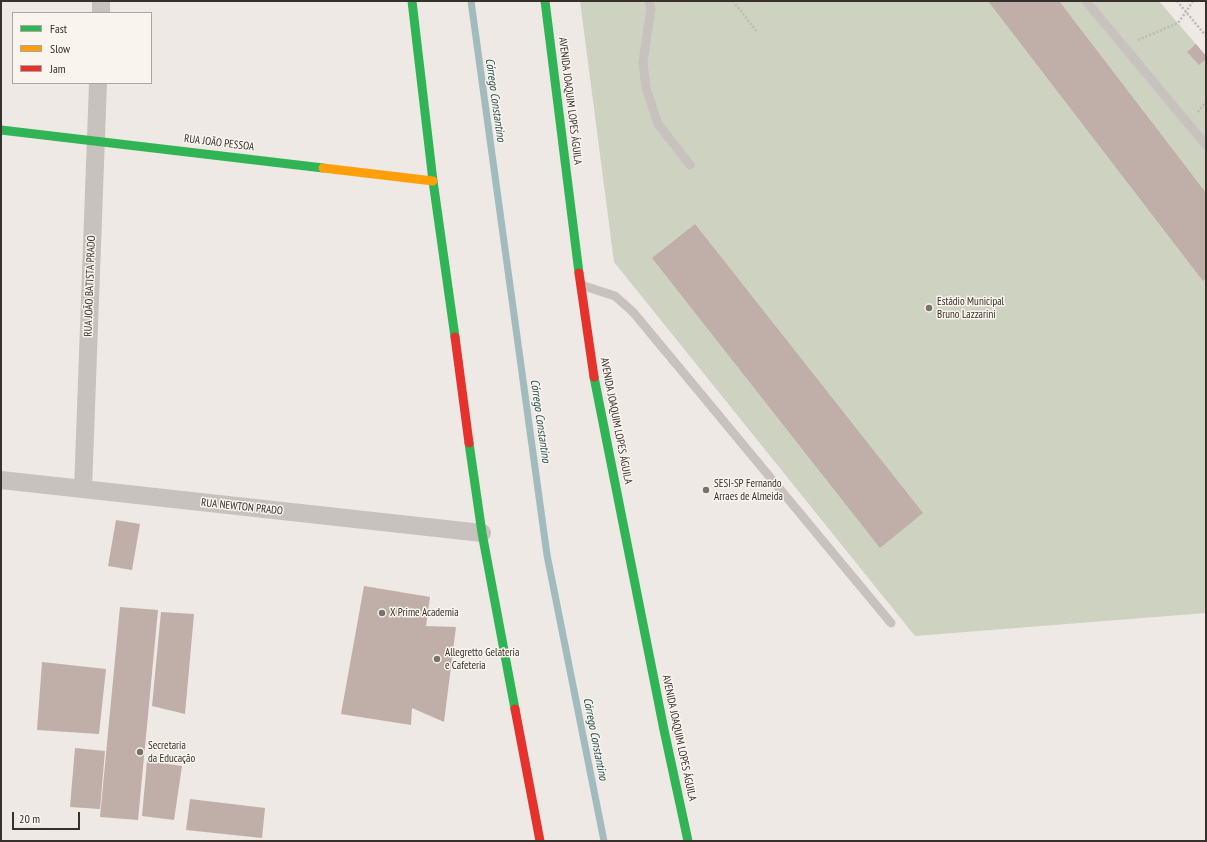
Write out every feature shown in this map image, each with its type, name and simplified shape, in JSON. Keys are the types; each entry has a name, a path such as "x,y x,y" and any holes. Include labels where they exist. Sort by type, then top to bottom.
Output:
{"main road":[{"path":"412,1 433,181 482,533 540,841"},
{"name":"AVENIDA JOAQUIM LOPES ÁGUILA","path":"545,1 581,285 596,387 662,722 688,841"},
{"name":"RUA JOÃO PESSOA","path":"1,130 433,181"}],"street":[{"path":"101,1 101,12"},
{"name":"RUA JOÃO BATISTA PRADO","path":"83,489 98,84"},
{"name":"RUA NEWTON PRADO","path":"1,480 482,533"}],"lane":[{"path":"649,1 651,9 643,62 646,88 658,124 690,165"},
{"path":"1086,1 1206,146"},
{"path":"581,285 615,296 633,312 891,623"}],"path":[{"path":"733,1 757,32"},
{"path":"1177,1 1206,36"},
{"path":"1124,46 1178,23 1193,1"}],"green space":[{"name":"Estádio Municipal Bruno Lazzarini","path":"580,1 1159,1 1206,56 1206,613 915,636 614,262"}],"building":[{"path":"988,1 1059,1 1206,193 1206,278 1203,281"},
{"path":"1196,44 1206,56 1206,59 1199,65 1187,52"},
{"path":"695,224 923,513 880,548 652,258"},
{"path":"116,520 140,524 132,570 108,566"},
{"path":"364,586 430,597 426,626 456,627 444,722 412,708 411,725 341,714"},
{"path":"120,607 158,610 138,820 100,817"},
{"path":"161,612 194,614 185,714 152,706"},
{"path":"42,662 106,669 99,734 37,730"},
{"path":"75,748 105,751 100,809 70,807"},
{"path":"147,761 182,766 174,820 142,816"},
{"path":"190,799 265,808 262,838 186,830"}],"waterway":[{"name":"Córrego Constantino","path":"471,1 547,555 604,841"}],"traffic: fast":[{"path":"412,1 433,181 455,337"},
{"path":"545,1 579,273"},
{"path":"1,130 323,168"},
{"path":"594,377 664,730 688,841"},
{"path":"469,443 482,533 515,709"}],"traffic: slow":[{"path":"323,168 433,181"}],"traffic: jam":[{"path":"579,273 594,377"},
{"path":"455,337 469,443"},
{"path":"515,709 540,841"}],"place":[{"name":"Estádio Municipal Bruno Lazzarini","path":"929,308"},
{"name":"SESI-SP Fernando Arraes de Almeida","path":"706,490"},
{"name":"X Prime Academia","path":"382,613"},
{"name":"Allegretto Gelateria e Cafeteria","path":"437,659"},
{"name":"Secretaria da Educação","path":"140,752"}]}
